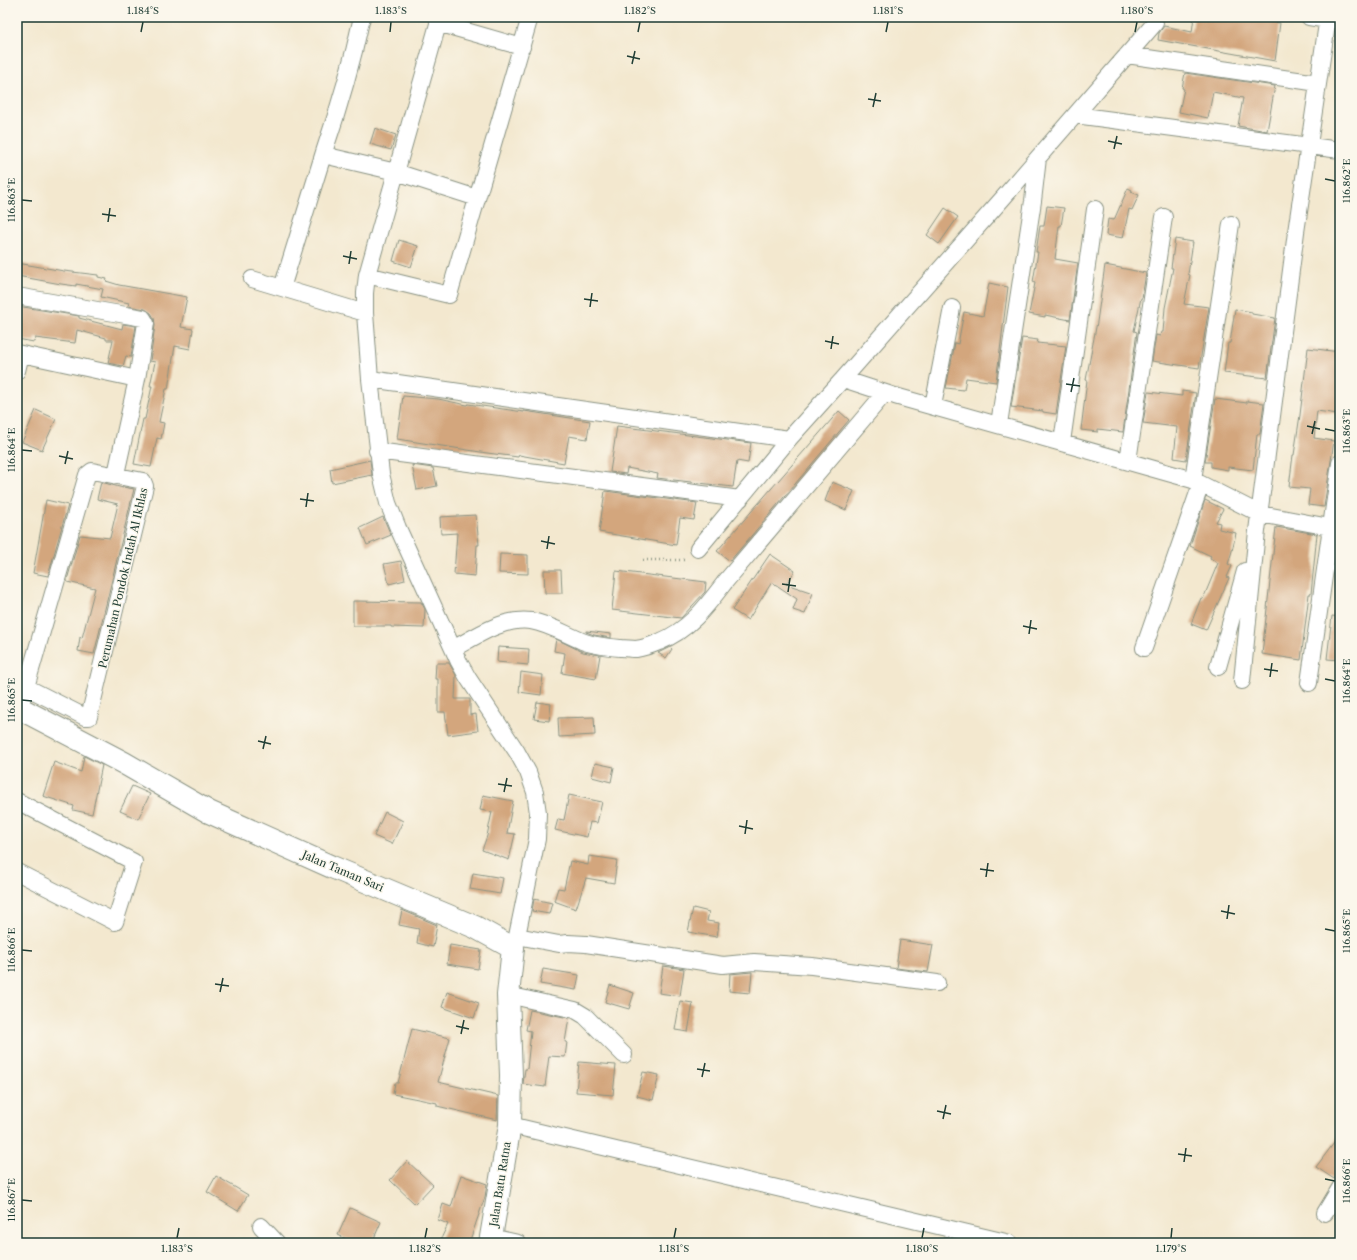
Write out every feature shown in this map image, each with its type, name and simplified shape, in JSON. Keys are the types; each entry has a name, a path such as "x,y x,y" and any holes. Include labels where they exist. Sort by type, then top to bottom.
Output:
{"street":[{"path":"282,288 334,122 353,56 362,17"},
{"path":"367,275 449,296 530,17"},
{"path":"1242,682 1257,531 1294,247 1328,19 1309,17"},
{"path":"522,47 439,20 367,275 365,293 370,379 377,451 388,503 453,649 468,678 517,752 528,772 535,792 538,813 537,840 515,942 508,995 511,1075 510,1126 1010,1243"},
{"path":"698,548 789,439 1038,158 1154,23"},
{"path":"1127,55 1318,83"},
{"path":"1075,115 1340,150"},
{"path":"324,152 332,157 396,172 477,198"},
{"path":"999,424 1033,202 1038,158"},
{"path":"1062,442 1095,209"},
{"path":"1128,461 1164,217"},
{"path":"1144,648 1197,482 1231,224"},
{"path":"252,280 365,313"},
{"path":"17,296 142,318 146,323 137,379 116,474"},
{"path":"933,406 952,308"},
{"path":"17,371 19,354 137,379"},
{"path":"370,379 789,439"},
{"path":"843,379 886,393 1062,442 1197,482 1260,514 1335,528"},
{"path":"453,649 504,624 518,621 531,621 598,646 614,648 636,649 653,645 672,637 685,628 702,612 725,582 886,393"},
{"path":"377,451 740,499"},
{"path":"1309,683 1335,528 1340,464"},
{"name":"Perumahan Pondok Indah Al Ikhlas","path":"18,710 21,685 85,478 92,470 141,479 145,483 145,486 91,714 89,717 85,717 21,685"},
{"path":"1218,667 1257,531"},
{"name":"Jalan Taman Sari","path":"18,710 124,763 209,812 332,867 475,927 515,942"},
{"path":"17,801 134,862 115,922 17,872"},
{"path":"515,942 586,944 723,964 754,962 805,965 937,984"},
{"path":"508,995 575,1010 585,1016 624,1055"},
{"name":"Jalan Batu Ratna","path":"491,1240 510,1126"},
{"path":"1325,1213 1340,1188"},
{"path":"261,1226 277,1243"},
{"path":"491,1240 518,1243"}],"path":[{"path":"642,560 684,560 698,548"}],"building":[{"path":"1194,17 1238,17 1280,23 1275,61 1158,40 1159,33 1164,26 1192,32"},
{"path":"1185,73 1275,86 1267,131 1238,126 1243,98 1213,92 1208,118 1179,112 1184,89 1182,88"},
{"path":"375,128 396,135 391,150 370,144"},
{"path":"1128,188 1132,190 1131,192 1139,195 1132,210 1129,209 1123,238 1106,235 1108,219 1114,220"},
{"path":"1047,206 1064,208 1061,226 1059,226 1055,259 1078,263 1070,320 1045,315 1045,317 1029,314 1035,283 1033,282 1038,252 1036,252 1040,226 1044,226"},
{"path":"945,208 958,217 939,244 927,235"},
{"path":"1175,239 1193,242 1188,274 1190,275 1184,304 1209,307 1199,368 1152,361 1156,335 1160,336 1161,332 1163,332 1165,308 1173,268 1171,268"},
{"path":"399,240 418,246 411,267 393,261"},
{"path":"17,263 98,275 98,277 107,279 106,281 119,285 187,297 181,327 193,329 190,349 175,346 168,389 166,389 159,422 164,423 161,439 157,438 151,467 134,464 143,419 145,419 152,386 150,386 155,362 150,361 155,325 154,318 151,313 145,309 128,306 129,303 101,297 103,289 76,284 76,286 61,284 17,276"},
{"path":"1105,265 1146,273 1134,331 1137,332 1123,432 1098,429 1098,432 1081,430 1086,380 1097,322"},
{"path":"989,283 1008,287 996,382 966,378 964,390 946,388 955,343 958,344 964,312 983,316"},
{"path":"17,306 79,316 79,318 122,329 123,324 136,326 131,357 126,356 123,366 108,363 113,340 106,340 106,338 77,330 75,343 35,338 34,342 17,339"},
{"path":"1235,309 1275,318 1267,378 1224,373"},
{"path":"1022,338 1038,340 1037,343 1066,346 1056,414 1011,407"},
{"path":"1308,348 1340,352 1340,400 1338,414 1317,411 1314,438 1334,441 1324,507 1308,505 1310,489 1289,487"},
{"path":"1182,391 1196,393 1186,460 1174,458 1177,427 1143,423 1148,392 1182,396"},
{"path":"403,396 438,399 467,405 524,411 590,421 587,439 569,436 564,463 519,455 518,457 487,453 397,439"},
{"path":"1215,399 1247,403 1247,401 1264,403 1260,434 1257,434 1253,470 1228,467 1228,470 1211,467 1211,462 1205,462"},
{"path":"36,410 56,419 42,450 22,442"},
{"path":"839,411 849,420 730,561 717,551"},
{"path":"617,426 751,443 748,463 737,461 733,487 657,478 658,474 627,468 626,474 610,472"},
{"path":"370,460 372,475 332,483 330,469"},
{"path":"412,465 433,468 437,486 417,490"},
{"path":"101,482 123,488 134,489 94,654 78,651 80,637 82,638 95,588 67,582 67,580 80,535 110,538 118,504 97,499"},
{"path":"832,482 854,491 846,510 825,501"},
{"path":"605,491 697,503 694,520 680,518 676,545 599,532"},
{"path":"46,500 68,505 48,576 33,573"},
{"path":"1205,500 1223,509 1216,522 1220,523 1219,529 1236,533 1228,564 1232,566 1227,577 1229,578 1206,630 1191,624 1201,598 1203,599 1218,563 1210,558 1211,556 1190,546"},
{"path":"476,515 479,545 477,545 475,576 454,574 457,533 441,534 440,517"},
{"path":"383,517 391,535 367,545 360,528"},
{"path":"1276,527 1317,534 1311,594 1309,594 1301,660 1262,654"},
{"path":"500,554 528,555 528,574 499,573"},
{"path":"770,554 795,571 786,584 813,593 805,614 793,610 797,599 772,582 748,620 732,610"},
{"path":"401,561 405,580 389,584 384,564"},
{"path":"544,570 561,570 562,593 545,593"},
{"path":"616,571 706,582 705,592 681,618 612,610"},
{"path":"353,601 421,602 425,609 424,628 353,626"},
{"path":"1332,616 1340,617 1340,660 1327,659"},
{"path":"586,631 611,634 611,638 594,635"},
{"path":"556,639 583,652 600,655 596,679 562,673 565,653 554,651"},
{"path":"498,647 529,649 528,665 497,662"},
{"path":"670,647 672,649 666,658 658,653"},
{"path":"436,663 449,663 456,675 455,699 470,699 470,715 476,714 478,731 448,735 445,712 438,712 438,679 435,679"},
{"path":"521,672 543,675 541,695 519,692"},
{"path":"537,702 551,704 549,721 534,719"},
{"path":"594,717 595,735 559,737 558,718"},
{"path":"84,756 102,765 92,814 73,810 74,806 43,796 54,762 81,772"},
{"path":"595,763 614,767 611,782 592,777"},
{"path":"132,786 150,794 138,819 120,811"},
{"path":"483,795 513,801 507,833 515,834 509,860 482,850 487,836 492,812 480,810"},
{"path":"569,795 602,802 597,823 590,822 587,837 555,830 558,819 564,820"},
{"path":"385,812 403,821 392,844 374,836"},
{"path":"589,856 617,860 614,883 586,878 576,909 554,901 558,888 564,889 570,861 588,865"},
{"path":"473,873 503,878 500,894 470,889"},
{"path":"534,899 552,903 549,914 532,911"},
{"path":"693,908 709,912 707,921 719,923 717,937 688,932"},
{"path":"402,910 437,925 433,947 417,943 419,929 399,925"},
{"path":"900,940 933,945 928,972 896,968"},
{"path":"450,945 481,950 478,969 447,964"},
{"path":"663,966 684,969 680,996 659,993"},
{"path":"543,969 579,975 576,990 540,984"},
{"path":"752,972 750,993 729,991 730,974"},
{"path":"610,985 634,993 629,1009 605,1002"},
{"path":"447,992 479,1003 474,1018 442,1007"},
{"path":"680,1001 693,1003 688,1032 675,1030"},
{"path":"530,1010 569,1018 565,1042 567,1042 565,1057 549,1056 545,1087 523,1084 525,1069 527,1069 531,1031 526,1030"},
{"path":"412,1029 450,1038 438,1082 498,1096 497,1120 437,1106 437,1103 393,1094 395,1083 398,1083"},
{"path":"579,1062 616,1065 613,1095 576,1092"},
{"path":"643,1072 659,1075 653,1100 637,1096"},
{"path":"1340,1135 1340,1170 1334,1179 1316,1167"},
{"path":"407,1161 433,1185 415,1204 390,1180"},
{"path":"461,1175 487,1184 485,1197 469,1243 439,1243 448,1224 438,1220 443,1204 451,1207"},
{"path":"216,1176 248,1195 238,1211 207,1192"},
{"path":"350,1208 381,1222 372,1243 355,1243 338,1235"}]}
